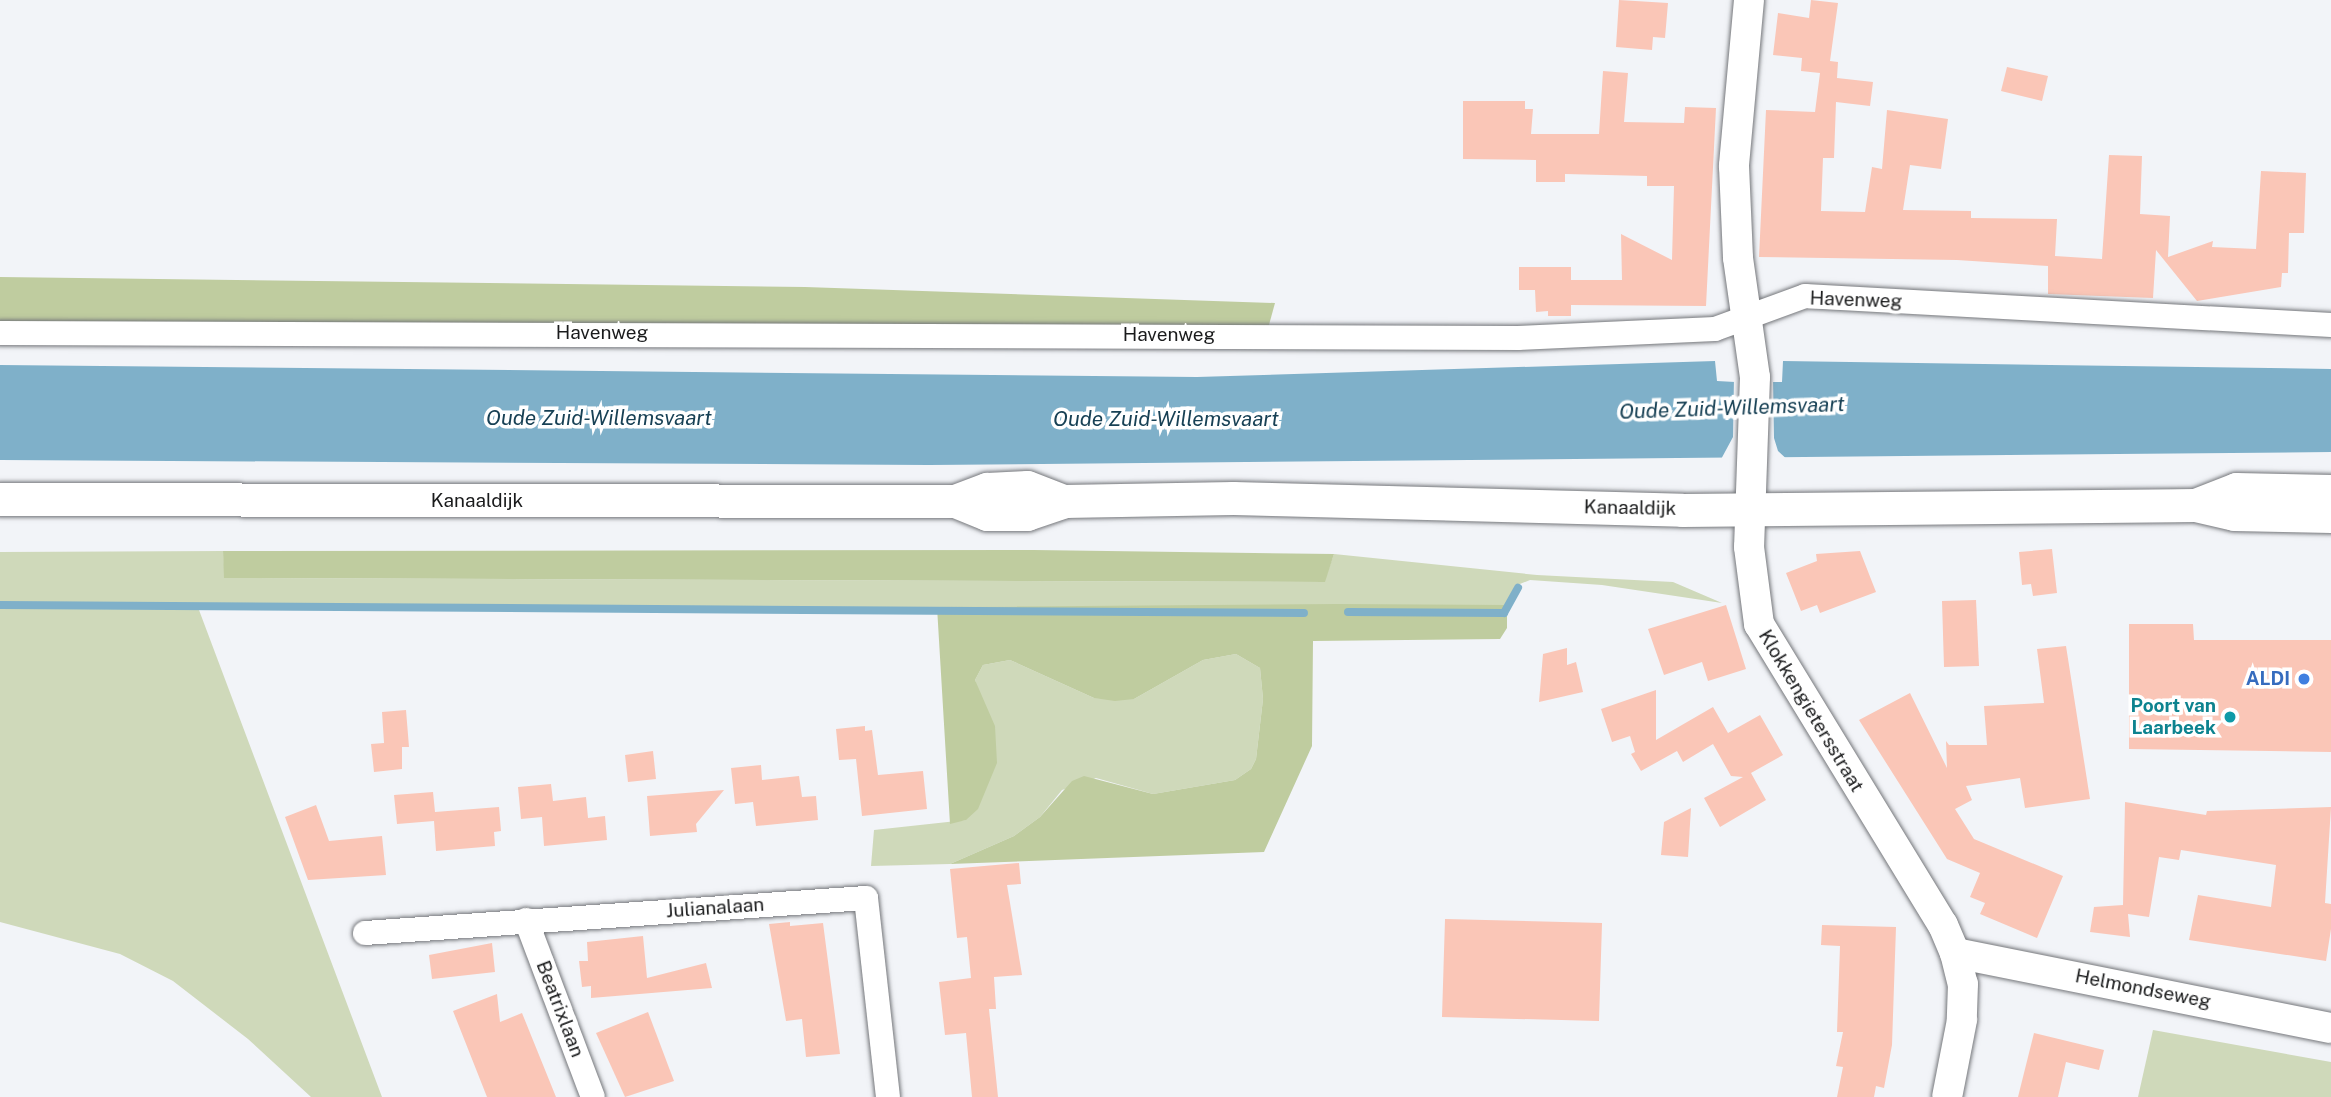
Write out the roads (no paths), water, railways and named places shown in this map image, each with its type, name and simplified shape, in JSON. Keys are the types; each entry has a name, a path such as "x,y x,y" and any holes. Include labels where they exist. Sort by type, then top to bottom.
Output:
{"main road":[{"name":"Kanaaldijk","path":"0,499 955,502 987,489 1027,488 1065,501 1233,498 1750,510 2195,505 2234,514 2331,516"},
{"name":"Kanaaldijk","path":"2195,505 2236,489 2331,491"}],"street":[{"name":"Klokkengietersstraat","path":"1749,0 1734,166 1738,258 1749,317 1755,377 1750,557 1759,624 1943,925 1955,953 1964,984 1947,1097"},
{"name":"Havenweg","path":"0,333 1518,338 1715,329 1805,296 2331,325"},
{"name":"Julianalaan","path":"365,933 866,898 888,1097"},
{"name":"Beatrixlaan","path":"526,920 593,1097"},
{"name":"Helmondseweg","path":"1955,953 2331,1028"}],"water":[{"name":"Oude Zuid-Willemsvaart","path":"1715,361 1717,381 1735,382 1782,382 1783,361 2331,369 2331,452 929,465 0,460 0,365 1197,377"}],"waterway":[{"path":"1348,612 1504,613 1518,588"},
{"path":"0,605 1304,613"}],"place":[{"name":"ALDI","path":"2304,679"},
{"name":"Poort van Laarbeek","path":"2230,717"}]}
